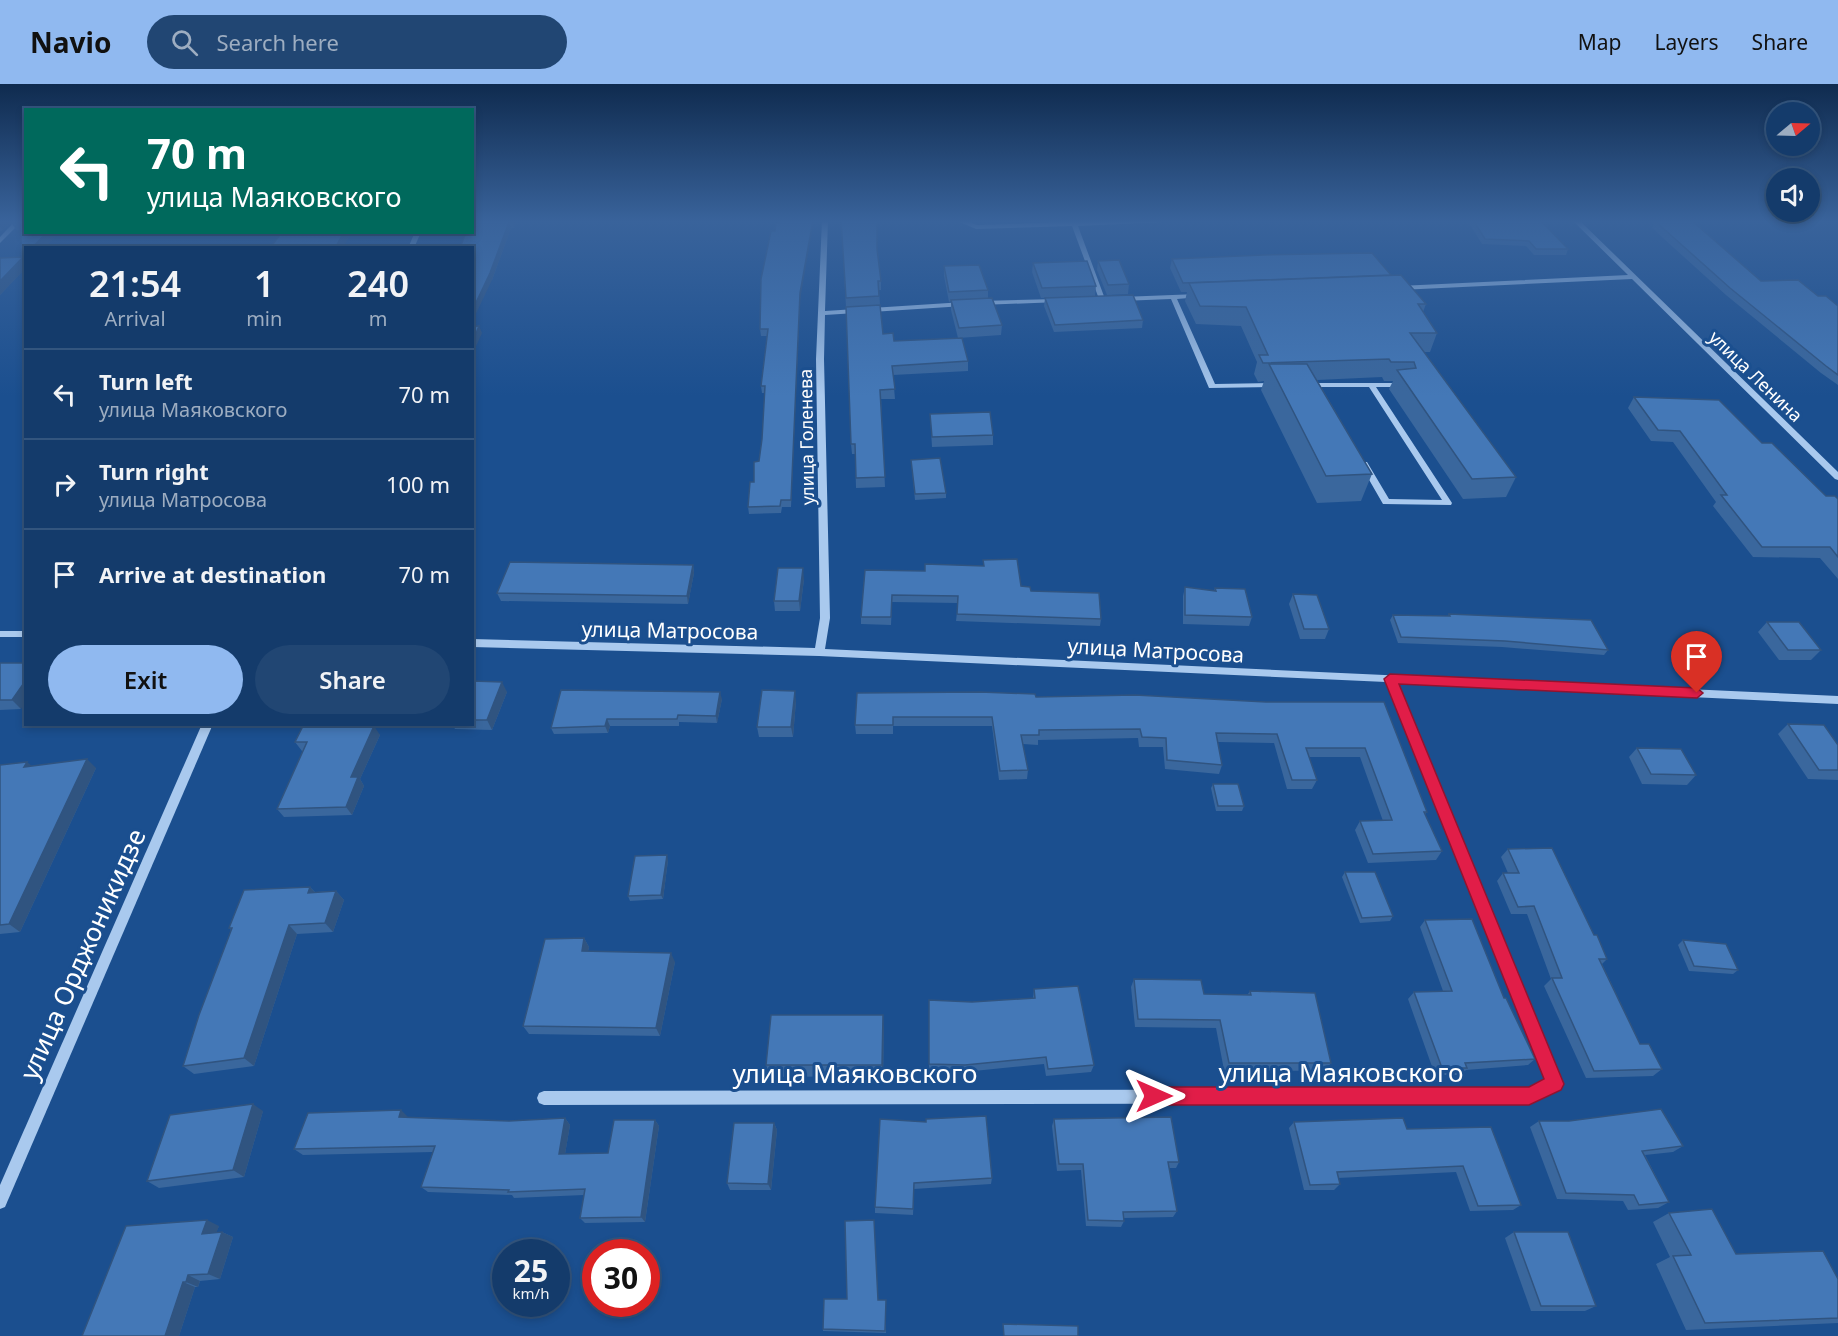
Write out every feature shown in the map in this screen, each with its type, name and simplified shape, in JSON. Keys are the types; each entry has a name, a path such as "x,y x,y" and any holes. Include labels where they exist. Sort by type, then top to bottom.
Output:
{"street":[{"name":"улица Голенева","path":"819,651 825,618 820,359 822,278"},
{"path":"1096,278 1102,299"},
{"path":"1390,289 1604,278"},
{"name":"улица Ленина","path":"1634,278 1838,477"},
{"path":"1092,300 1205,296"},
{"path":"1173,297 1212,386 1283,386"},
{"path":"821,313 1062,301"},
{"path":"1358,453 1386,502 1448,503 1371,385"},
{"path":"1295,386 1403,385"},
{"path":"1319,386 1324,395"},
{"path":"0,634 24,634"},
{"name":"улица Матросова","path":"474,643 819,651 1838,700"},
{"name":"улица Маяковского","path":"544,1098 1529,1096 1555,1084 1390,679"},
{"name":"улица Орджоникидзе","path":"0,1202 207,726"}],"building":[{"path":"474,278 487,278 474,307"},
{"path":"803,278 800,293 791,500 781,500 780,506 748,507 750,482 754,482 754,462 759,461 762,439 765,386 761,386 768,329 760,329 761,279"},
{"path":"845,278 881,278 881,281 878,281 879,296 846,298"},
{"path":"946,278 984,278 988,290 949,292"},
{"path":"1039,278 1093,278 1096,286 1042,288"},
{"path":"1105,278 1127,278 1129,284 1108,285"},
{"path":"1181,278 1302,278 1183,283"},
{"path":"1310,278 1404,278 1426,304 1418,304 1437,333 1410,333 1516,477 1472,479 1397,370 1416,368 1414,362 1391,362 1389,359 1263,363 1259,355 1268,355 1246,307 1200,306 1189,283"},
{"path":"1719,278 1798,280 1818,296 1826,296 1838,306 1838,375 1826,366"},
{"path":"1133,295 1143,320 1055,325 1045,298"},
{"path":"992,298 1002,325 959,328 951,300"},
{"path":"880,305 883,334 893,333 894,341 962,338 968,361 892,366 895,389 880,390 885,477 856,478 855,444 851,444 846,307"},
{"path":"479,326 474,338 474,327"},
{"path":"1269,364 1307,364 1372,474 1326,476"},
{"path":"1634,397 1719,400 1762,443 1772,443 1826,496 1835,496 1838,499 1838,557 1830,547 1762,547 1721,495 1727,495 1680,431 1658,430"},
{"path":"990,412 993,435 932,437 930,414"},
{"path":"940,458 946,493 915,494 911,460"},
{"path":"1017,559 1021,586 1030,587 1031,591 1099,593 1101,619 957,614 958,596 892,595 891,617 861,617 865,570 925,571 925,564 984,566 983,560"},
{"path":"510,562 693,565 687,596 497,593"},
{"path":"778,568 803,568 799,601 774,601"},
{"path":"1185,587 1216,591 1215,588 1245,589 1252,617 1185,615"},
{"path":"1293,594 1317,595 1329,629 1304,629"},
{"path":"1449,614 1591,620 1608,650 1505,641 1401,637 1393,615 1450,616"},
{"path":"1767,622 1799,622 1821,650 1788,650"},
{"path":"0,663 24,663 24,683 12,700 0,700"},
{"path":"474,681 502,682 487,720 474,720"},
{"path":"561,690 720,692 716,716 678,715 677,719 607,719 605,726 551,728"},
{"path":"762,690 795,691 791,727 757,727"},
{"path":"857,693 1035,694 1036,697 1135,695 1266,702 1384,702 1427,812 1424,812 1442,851 1373,854 1360,821 1392,820 1365,748 1306,748 1317,780 1292,780 1277,734 1216,733 1222,765 1167,760 1166,738 1142,737 1140,729 1039,730 1039,735 1021,735 1028,770 1000,771 992,717 893,717 893,725 855,725"},
{"path":"1788,724 1824,725 1838,745 1838,770 1819,770"},
{"path":"303,726 374,726 351,777 358,777 346,807 277,809 307,742 295,742"},
{"path":"1637,748 1681,749 1696,775 1651,774"},
{"path":"87,759 9,924 0,925 0,765 27,762 24,767"},
{"path":"1213,784 1238,784 1244,806 1218,806"},
{"path":"1552,848 1594,935 1597,935 1607,959 1599,959 1640,1044 1649,1044 1662,1069 1594,1071 1552,978 1562,978 1534,906 1518,907 1503,873 1519,873 1508,849"},
{"path":"667,855 661,895 628,896 635,856"},
{"path":"1345,872 1375,872 1393,916 1362,918"},
{"path":"310,887 308,893 336,891 325,923 289,925 244,1058 183,1066 244,890"},
{"path":"1472,919 1504,998 1535,1059 1465,1063 1467,1068 1442,1068 1414,992 1452,991 1425,920"},
{"path":"584,938 582,951 671,953 656,1028 523,1026 545,939"},
{"path":"1683,940 1726,944 1738,970 1694,966"},
{"path":"1134,979 1201,980 1204,994 1251,995 1250,991 1315,993 1331,1063 1229,1063 1220,1020 1138,1019"},
{"path":"1078,986 1094,1065 1048,1069 1046,1057 965,1065 929,1064 929,1000 972,1002 1035,998 1034,989"},
{"path":"771,1015 883,1015 882,1065 766,1065"},
{"path":"253,1104 233,1170 147,1181 170,1115"},
{"path":"1661,1109 1683,1146 1642,1151 1669,1202 1639,1205 1634,1195 1566,1193 1539,1121 1569,1121"},
{"path":"401,1110 399,1117 509,1121 565,1118 559,1154 608,1153 614,1120 655,1120 641,1217 580,1218 585,1189 508,1192 509,1190 421,1187 435,1146 294,1149 308,1113"},
{"path":"986,1116 992,1178 914,1183 913,1209 875,1207 880,1119 926,1122 926,1119"},
{"path":"1171,1117 1179,1162 1168,1162 1177,1211 1123,1212 1124,1221 1088,1220 1083,1164 1059,1164 1054,1119"},
{"path":"1403,1118 1407,1129 1491,1127 1521,1205 1478,1206 1463,1166 1337,1172 1340,1184 1310,1185 1294,1122"},
{"path":"734,1123 774,1123 768,1184 727,1183"},
{"path":"1712,1209 1736,1254 1823,1251 1838,1279 1838,1318 1705,1323 1673,1256 1691,1255 1669,1213"},
{"path":"207,1220 202,1234 222,1232 208,1274 188,1275 186,1282 183,1282 165,1336 82,1336 126,1226"},
{"path":"874,1220 878,1300 886,1300 885,1331 823,1329 824,1299 847,1299 845,1221"},
{"path":"1514,1232 1568,1232 1596,1306 1541,1306"},
{"path":"1003,1324 1078,1326 1078,1336 1004,1336"}],"route":[{"path":"1154,1096 1529,1096 1555,1084 1390,679 1697,693"}]}
